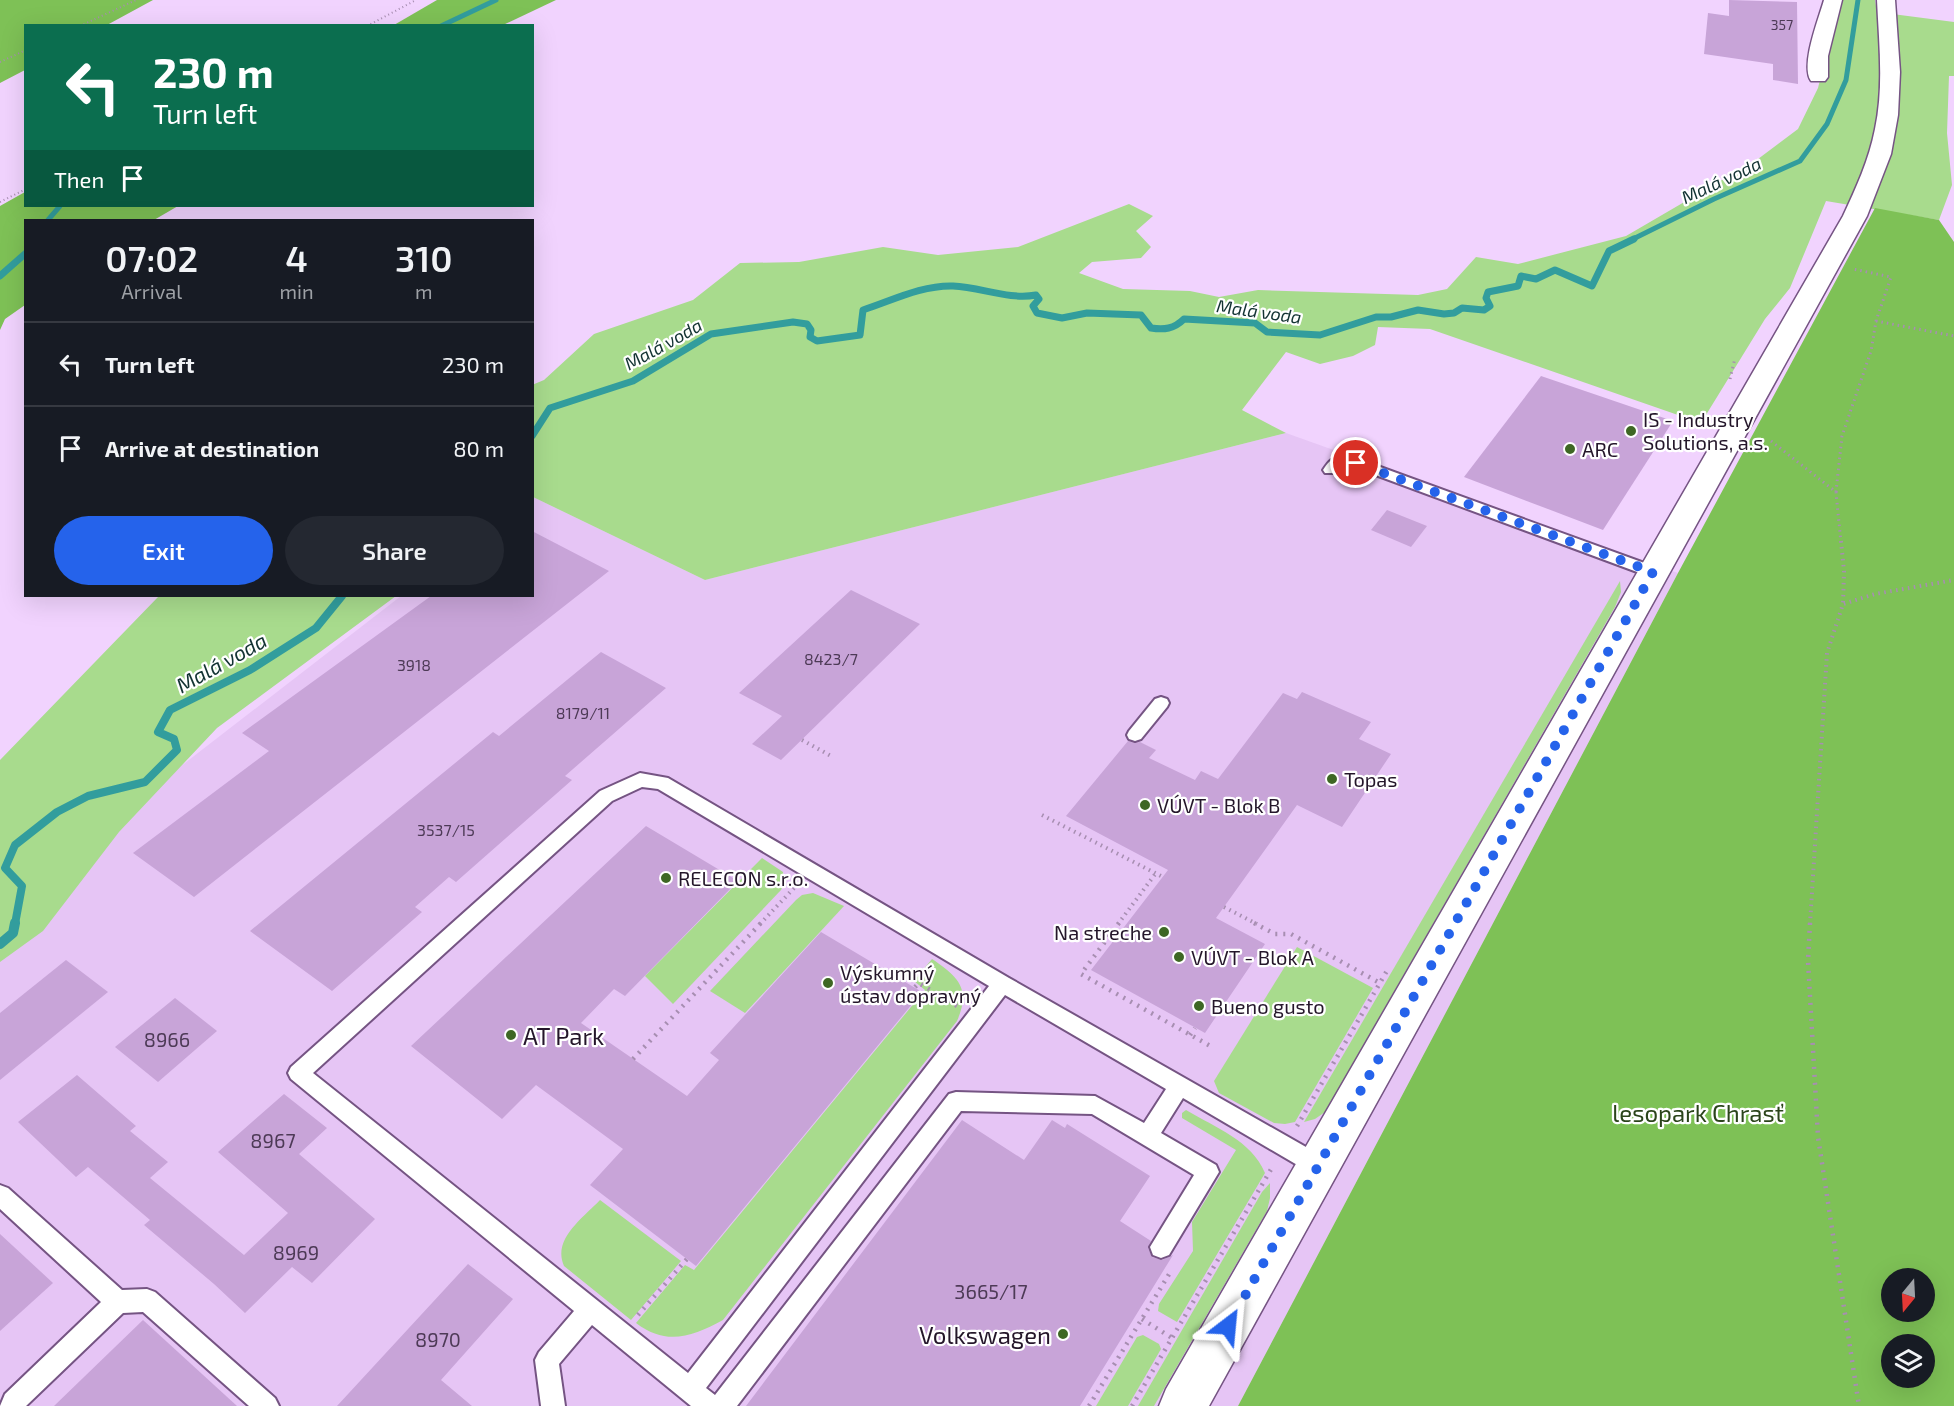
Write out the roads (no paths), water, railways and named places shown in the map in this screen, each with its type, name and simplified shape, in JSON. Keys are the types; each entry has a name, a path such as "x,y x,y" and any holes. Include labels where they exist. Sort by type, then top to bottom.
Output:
{"street":[{"path":"1818,77 1818,56 1833,0"},
{"path":"1183,1406 1680,523 1832,258 1873,176 1888,115 1890,77 1886,7"}],"lane":[{"path":"1330,470 1338,461 1356,463 1653,572"},
{"path":"1135,735 1161,703"},
{"path":"710,1406 298,1073 606,796 640,780 662,783 1002,984 1319,1167"},
{"path":"690,1390 1002,984"},
{"path":"1147,1136 1179,1086"},
{"path":"722,1406 956,1101 1095,1105 1208,1172 1161,1247"},
{"path":"0,1195 118,1302"},
{"path":"12,1406 13,1402 118,1302 147,1300 267,1406"},
{"path":"553,1406 548,1360 590,1310"}],"waterway":[{"path":"445,24 496,0"},
{"name":"Malá voda","path":"1631,240 1714,199 1800,161 1827,124 1846,80 1858,0"},
{"path":"49,219 59,207"},
{"name":"Malá voda","path":"534,433 550,408 633,381 711,334 793,322 807,324 811,330 810,337 817,341 860,335 863,310 907,294 941,286 963,287 1015,296 1036,295 1039,299 1033,306 1037,313 1062,318 1087,313 1141,315 1151,328 1156,329 1173,327 1184,319 1255,323 1267,332 1320,335 1376,317 1391,317 1418,310 1444,314 1454,313 1462,308 1484,310 1490,306 1486,298 1488,292 1518,286 1521,276 1536,279 1555,270 1592,286 1609,251 1634,239"},
{"path":"0,276 24,255"},
{"name":"Malá voda","path":"15,924 22,886 5,868 15,845 57,812 88,796 145,782 177,750 174,739 158,732 170,710 250,670 316,628 341,597"},
{"name":"Malá voda","path":"0,944 13,933 15,923"}],"place":[{"name":"IS - Industry Solutions, a.s.","path":"1631,431"},
{"name":"ARC","path":"1570,449"},
{"name":"Topas","path":"1332,779"},
{"name":"VÚVT - Blok B","path":"1145,805"},
{"name":"RELECON s.r.o.","path":"666,878"},
{"name":"Na streche","path":"1164,932"},
{"name":"VÚVT - Blok A","path":"1179,957"},
{"name":"Výskumný ústav dopravný","path":"828,983"},
{"name":"Bueno gusto","path":"1199,1006"},
{"name":"AT Park","path":"511,1035"},
{"name":"Volkswagen","path":"1063,1334"}],"park label":[{"name":"lesopark Chrasť","path":"1698,1112"}]}
